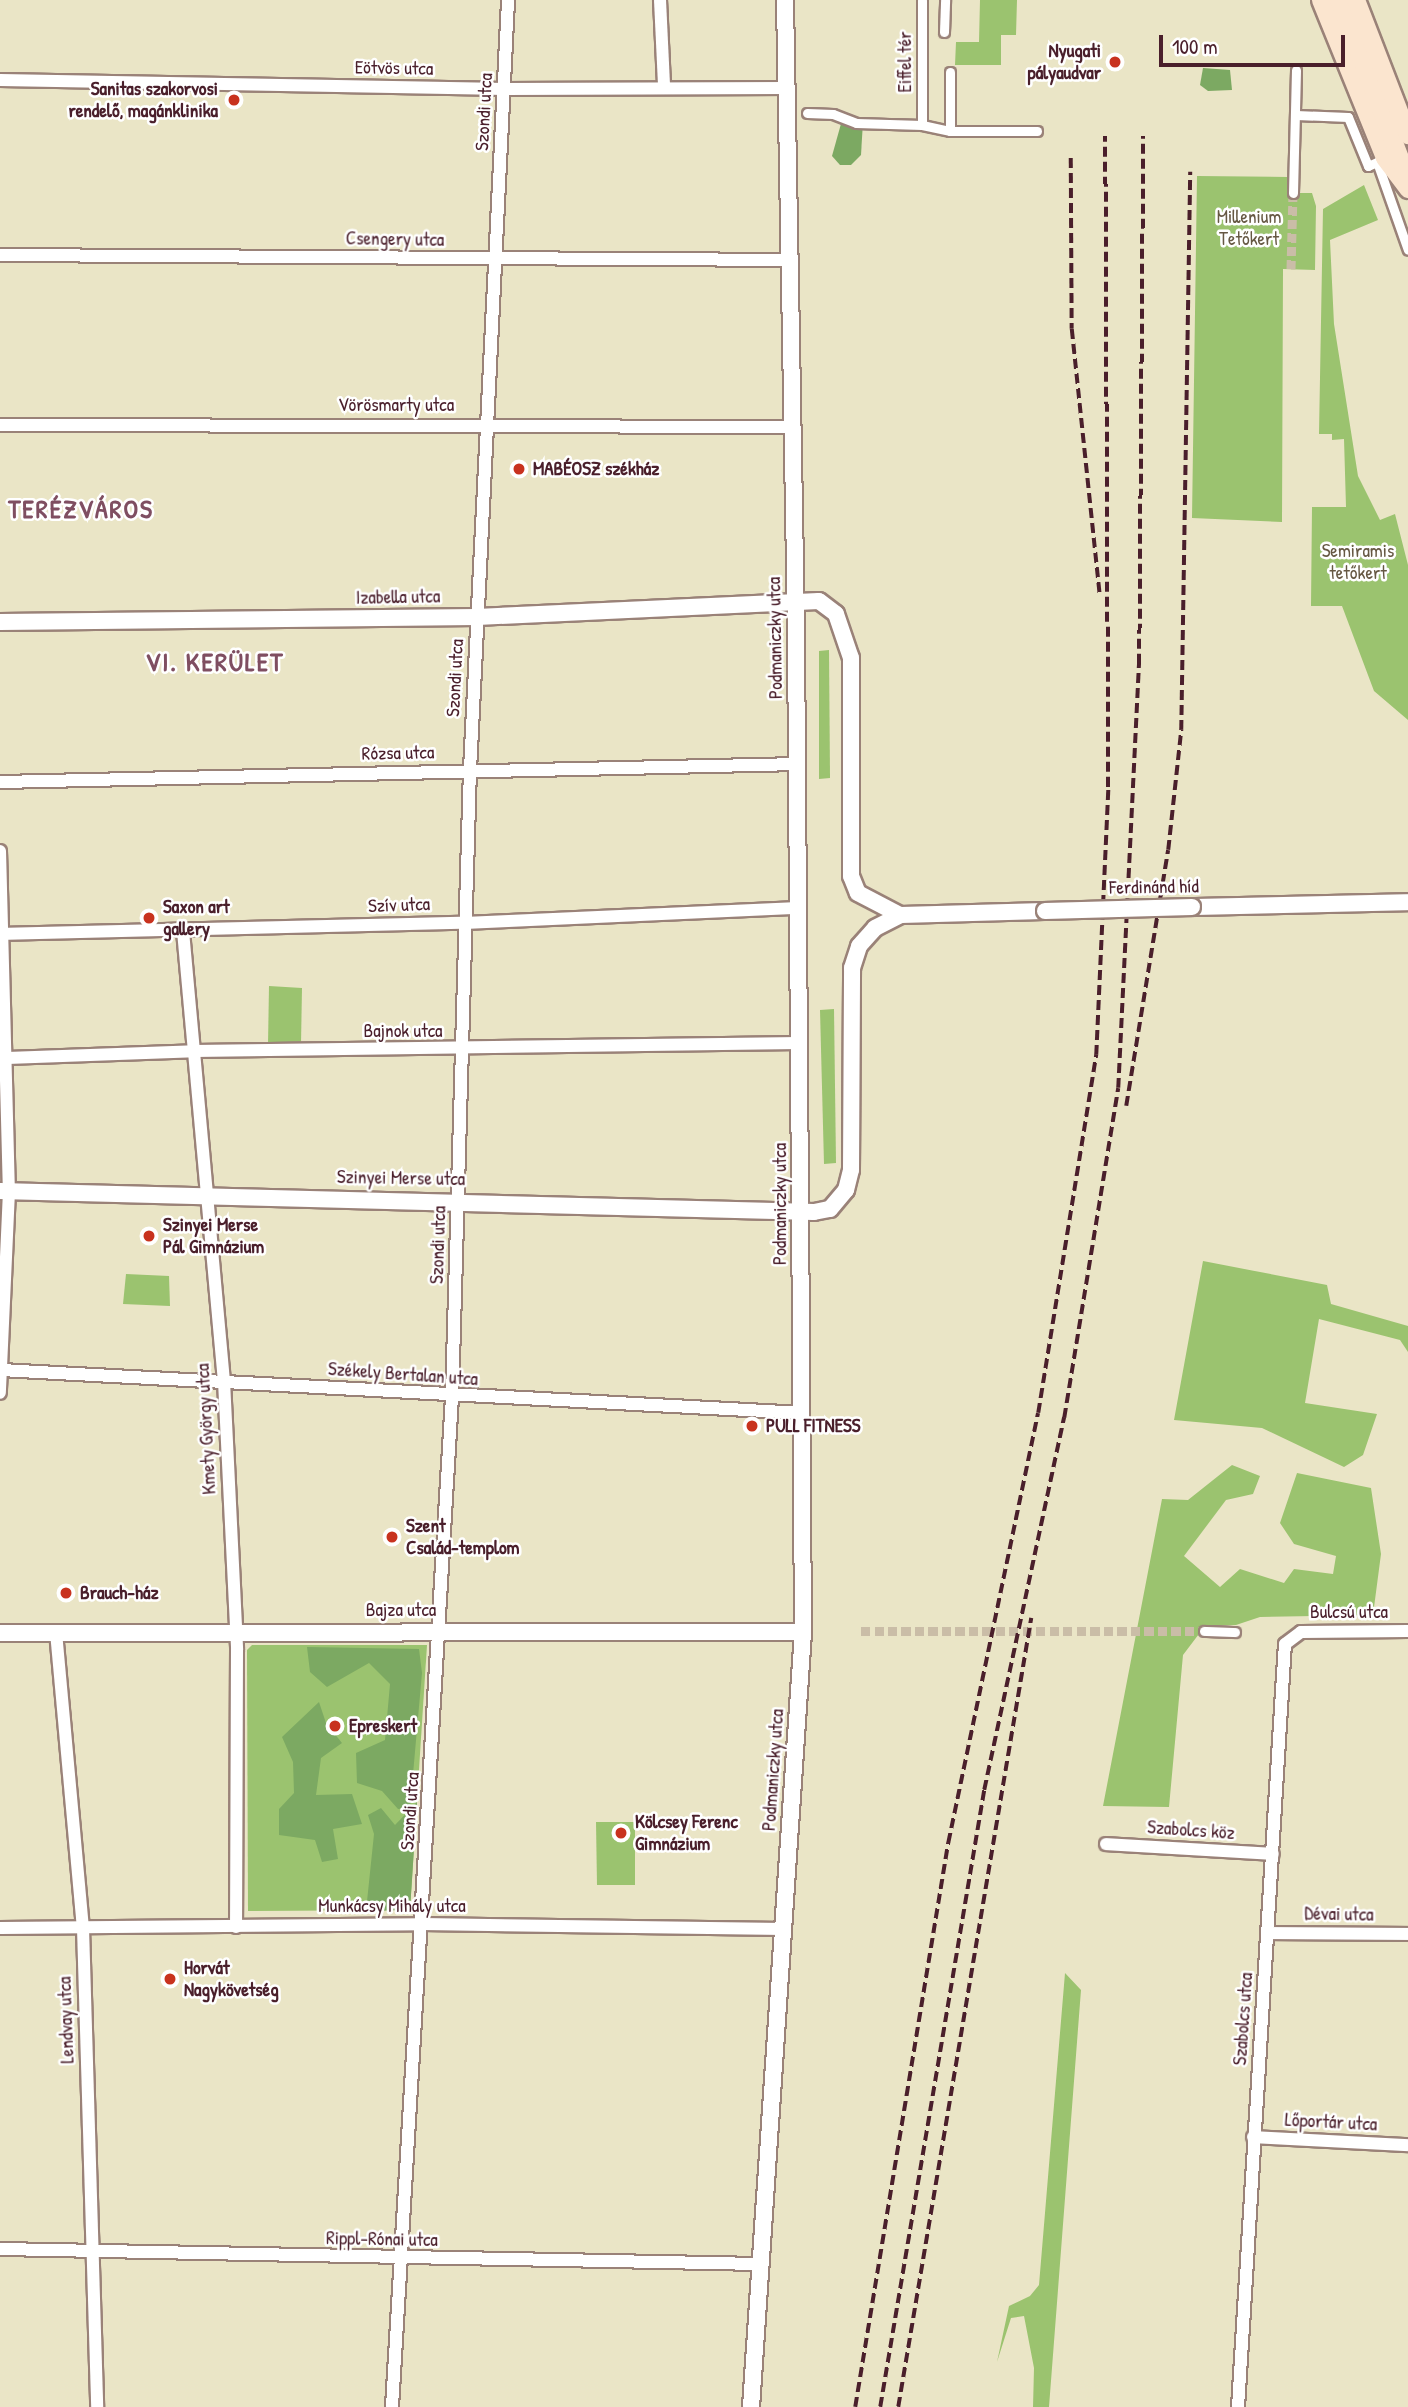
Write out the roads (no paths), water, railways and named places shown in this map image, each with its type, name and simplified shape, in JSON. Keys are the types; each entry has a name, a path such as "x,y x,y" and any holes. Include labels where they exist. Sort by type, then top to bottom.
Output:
{"main road":[{"path":"1321,0 1385,158 1408,189"},
{"path":"1339,0 1408,179"},
{"path":"1356,0 1408,135"}],"street":[{"name":"Szondi utca","path":"392,2407 441,1631 465,1051 465,923 470,770 508,0"},
{"path":"660,0 664,85"},
{"name":"Podmaniczky utca","path":"751,2407 803,1632 797,764 785,0"},
{"name":"Eiffel tér","path":"922,0 922,125"},
{"name":"Eiffel tér","path":"944,32 945,0"},
{"path":"1293,193 1296,70"},
{"path":"950,72 950,131"},
{"name":"Eötvös utca","path":"0,80 505,89 664,85 787,88"},
{"path":"807,113 833,114 856,123 922,125 950,131 1037,131"},
{"path":"1296,115 1348,117 1368,166 1377,162 1408,250"},
{"name":"Csengery utca","path":"0,255 789,260"},
{"name":"Vörösmarty utca","path":"0,425 485,424 792,427"},
{"name":"Izabella utca","path":"0,622 477,617 795,599"},
{"name":"Ferdinánd híd","path":"795,599 827,604 847,638 851,657 851,876 858,893 903,914 1408,902"},
{"name":"Rózsa utca","path":"0,782 797,764"},
{"path":"0,851 7,1058 0,1393"},
{"name":"Szív utca","path":"1,934 465,923 798,908"},
{"path":"801,1211 830,1209 846,1191 852,1170 852,968 867,936 903,914"},
{"name":"Kmety György utca","path":"183,931 204,1196 224,1381 235,1631 236,1927"},
{"name":"Bajnok utca","path":"7,1058 194,1051 465,1051 800,1043"},
{"name":"Szinyei Merse utca","path":"5,1191 459,1200 801,1211"},
{"name":"Székely Bertalan utca","path":"1,1370 224,1381 452,1397 802,1413"},
{"path":"1204,1630 1235,1632"},
{"name":"Bulcsú utca","path":"1292,1636 1301,1632 1408,1631"},
{"name":"Lendvay utca","path":"56,1632 83,1928 97,2407"},
{"name":"Bajza utca","path":"0,1633 803,1632"},
{"name":"Szabolcs utca","path":"1238,2407 1253,2137 1269,1933 1284,1650 1292,1636"},
{"name":"Szabolcs köz","path":"1106,1844 1273,1854"},
{"name":"Munkácsy Mihály utca","path":"0,1928 422,1924 784,1929"},
{"name":"Dévai utca","path":"1269,1933 1408,1934"},
{"name":"Lőportár utca","path":"1253,2137 1408,2145"},
{"name":"Rippl-Rónai utca","path":"0,2249 762,2264"}],"tunnel":[{"path":"1291,269 1293,193"},
{"path":"861,1631 1204,1631"}],"railway":[{"path":"855,2407 948,1843 1038,1413 1096,1055 1108,787 1105,136"},
{"path":"880,2407 984,1790 1064,1418 1118,1088 1139,664 1143,136"},
{"path":"1071,158 1072,329 1100,594"},
{"path":"1126,1106 1168,850 1181,730 1190,172"},
{"path":"898,2407 1031,1618"}],"place":[{"name":"Nyugati pályaudvar","path":"1115,62"},
{"name":"Sanitas szakorvosi rendelő, magánklinika","path":"234,100"},
{"name":"MABÉOSZ székház","path":"519,469"},
{"name":"Saxon art gallery","path":"149,918"},
{"name":"Szinyei Merse Pál Gimnázium","path":"149,1236"},
{"name":"PULL FITNESS","path":"752,1426"},
{"name":"Szent Család-templom","path":"392,1537"},
{"name":"Brauch-ház","path":"66,1593"},
{"name":"Epreskert","path":"335,1726"},
{"name":"Kölcsey Ferenc Gimnázium","path":"621,1833"},
{"name":"Horvát Nagykövetség","path":"170,1979"}],"district":[{"name":"TERÉZVÁROS","path":"81,509"},
{"name":"VI. KERÜLET","path":"215,662"}],"park label":[{"name":"Millenium Tetőkert","path":"1249,228"},
{"name":"Semiramis tetőkert","path":"1358,562"}]}
